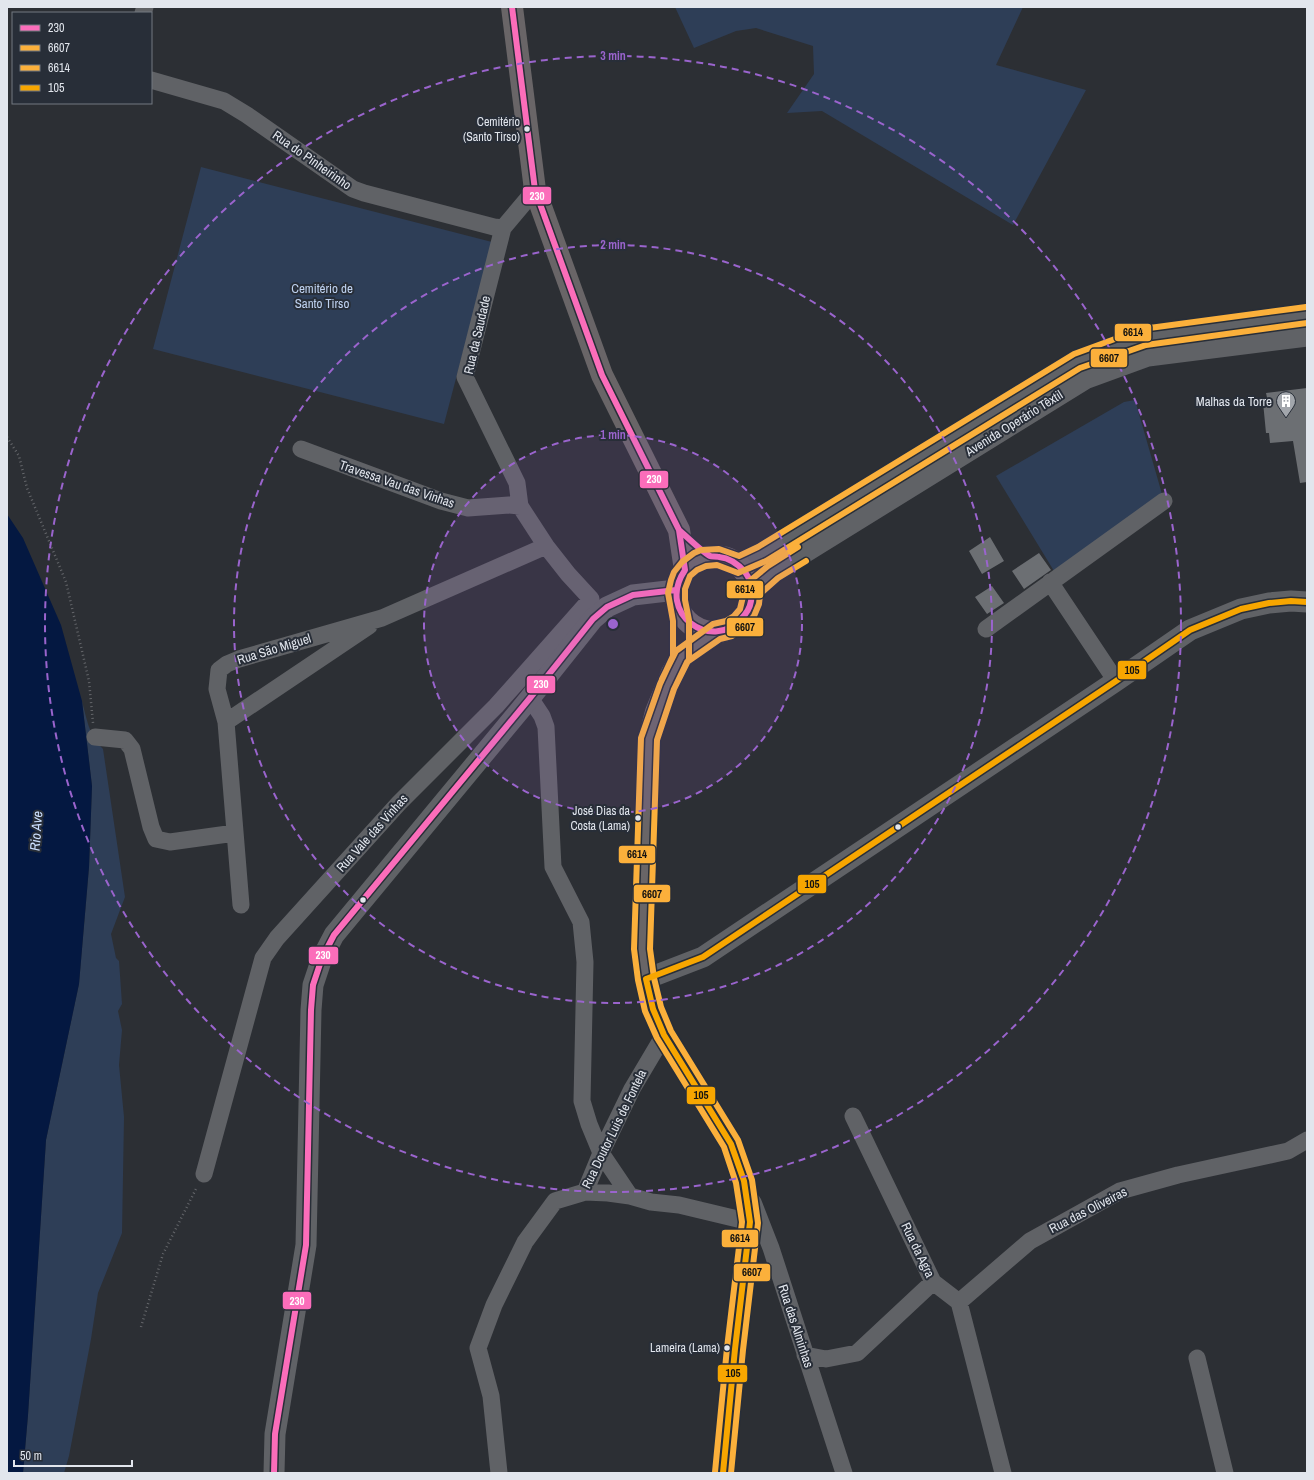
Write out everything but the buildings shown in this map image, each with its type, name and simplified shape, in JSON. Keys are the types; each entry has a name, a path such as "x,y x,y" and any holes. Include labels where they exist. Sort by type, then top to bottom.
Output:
{"main road":[{"path":"512,7 535,190 602,374 679,530 685,570"},
{"path":"679,530 710,556"},
{"path":"680,612 696,627 706,631 729,629 739,622 747,613 751,602 752,590 747,576 738,565 730,560 710,556 701,558 692,563 685,570 679,579 676,590 680,612 681,658"},
{"path":"717,631 681,658 672,673 656,712 649,739 642,949 646,979 653,1010 664,1034 731,1144 744,1181 750,1222 722,1473"}],"street":[{"name":"Rua do Pinheirinho","path":"152,80 224,101 247,115 352,189 463,219 503,228"},
{"name":"Rua da Saudade","path":"535,190 503,228 465,377 517,483 520,506 546,546"},
{"name":"Avenida Operário Têxtil","path":"738,565 762,554 1077,361 1144,337 1307,315"},
{"name":"Avenida Operário Têxtil","path":"752,590 773,572 1086,379 1148,356 1307,336"},
{"name":"Travessa Vau das Vinhas","path":"301,449 441,501 468,508 509,505 520,506"},
{"path":"986,629 1164,501"},
{"name":"Rua São Miguel","path":"241,904 226,722 217,689 219,670 239,658 382,618 546,546"},
{"name":"Rua Vale das Vinhas","path":"204,1174 262,958 277,938 399,803 496,706 591,599 568,574 546,546"},
{"path":"1050,582 1116,681"},
{"path":"274,1473 275,1434 306,1245 311,1010 313,985 322,958 334,935 530,698 593,619 607,607 633,595 676,590"},
{"path":"646,979 703,957 1190,630 1241,609 1269,602 1307,602"},
{"name":"Rua São Miguel","path":"226,722 382,618"},
{"path":"530,698 542,716 546,727 553,867 582,922 585,962 582,1102 601,1153 630,1196"},
{"path":"95,737 125,740 132,749 151,826 156,839 170,842 235,833"},
{"name":"Rua Doutor Luis de Fontela","path":"499,1473 491,1396 478,1348 494,1305 525,1242 555,1201 585,1192 601,1153 632,1089 664,1034"},
{"name":"Rua da Agra","path":"853,1116 933,1282 958,1302"},
{"name":"Rua das Oliveiras","path":"958,1302 1030,1241 1120,1191 1178,1175 1288,1151 1307,1140"},
{"name":"Rua das Alminhas","path":"744,1181 771,1248 844,1473"},
{"path":"585,1192 630,1196 651,1202 679,1205 750,1222"},
{"path":"805,1355 826,1359 857,1353 933,1282"},
{"path":"958,1302 1003,1473"},
{"path":"1197,1358 1225,1473"}],"path":[{"path":"7,437 19,456 27,488 66,582 89,681 95,737"},
{"path":"141,1326 163,1254 204,1174"}],"green space":[{"path":"675,7 1023,7 996,65 1086,90 1013,225 822,111 787,113 814,74 813,46 756,28 736,31 694,48"},
{"name":"Cemitério de Santo Tirso","path":"201,167 492,242 444,424 153,349"},
{"path":"1135,400 1162,494 1054,571 996,476 1124,402"},
{"path":"82,701 92,733 98,744 103,749 125,897 111,934 116,958 119,961 122,1004 118,1011 122,1030 119,1065 124,1117 122,1233 98,1293 69,1456 64,1473 23,1473 46,1140 79,984 89,867 92,786"}],"water":[{"name":"Rio Ave","path":"7,514 23,538 61,625 82,701 92,786 89,867 79,984 46,1140 23,1473 7,1473"}],"transit line":[{"name":"230","path":"512,7 535,190 602,375"},
{"name":"6614","path":"715,1472 727,1348 742,1222 736,1183 724,1147 657,1038 645,1011 638,980 634,949 641,738 660,684 673,656 673,621 668,593 674,572 682,562 694,553 701,550 719,549 739,556 758,547 1074,354 1142,329 1306,307"},
{"name":"6607","path":"731,1473 743,1350 758,1223 752,1180 738,1140 671,1031 661,1007 654,978 650,949 657,740 674,689 689,659 689,620 685,600 685,589 690,576 697,570 706,566 717,565 738,573 766,561 1080,368 1146,345 1307,323"},
{"name":"230","path":"602,375 679,530"},
{"name":"230","path":"602,375 679,530"},
{"name":"230","path":"679,530 710,556 730,560 736,564 749,578 752,593 750,606 743,617 729,628 716,631 703,630 691,623 682,614 677,601 678,586 685,570 679,530"},
{"name":"6614","path":"662,679 676,651 713,624 726,621 734,616 740,609 746,584 768,566 798,547"},
{"name":"6607","path":"676,685 687,662 720,639 732,636 745,627 754,616 759,604 760,594 778,578 806,561"},
{"name":"230","path":"274,1473 275,1434 306,1245 311,1010 313,985 322,958 334,935 530,698 593,619 607,607 633,595 676,590"},
{"name":"105","path":"646,979 703,957 1190,630 1241,609 1269,603 1291,601 1307,602"},
{"name":"105","path":"646,979 653,1009 664,1035 731,1144 744,1181 750,1222 735,1349 723,1473"}],"place":[{"name":"Cemitério (Santo Tirso)","path":"527,129"},
{"name":"Malhas da Torre","path":"1286,418"},
{"name":"José Dias da Costa (Lama)","path":"638,818"},
{"name":"Lameira (Lama)","path":"727,1348"}]}
